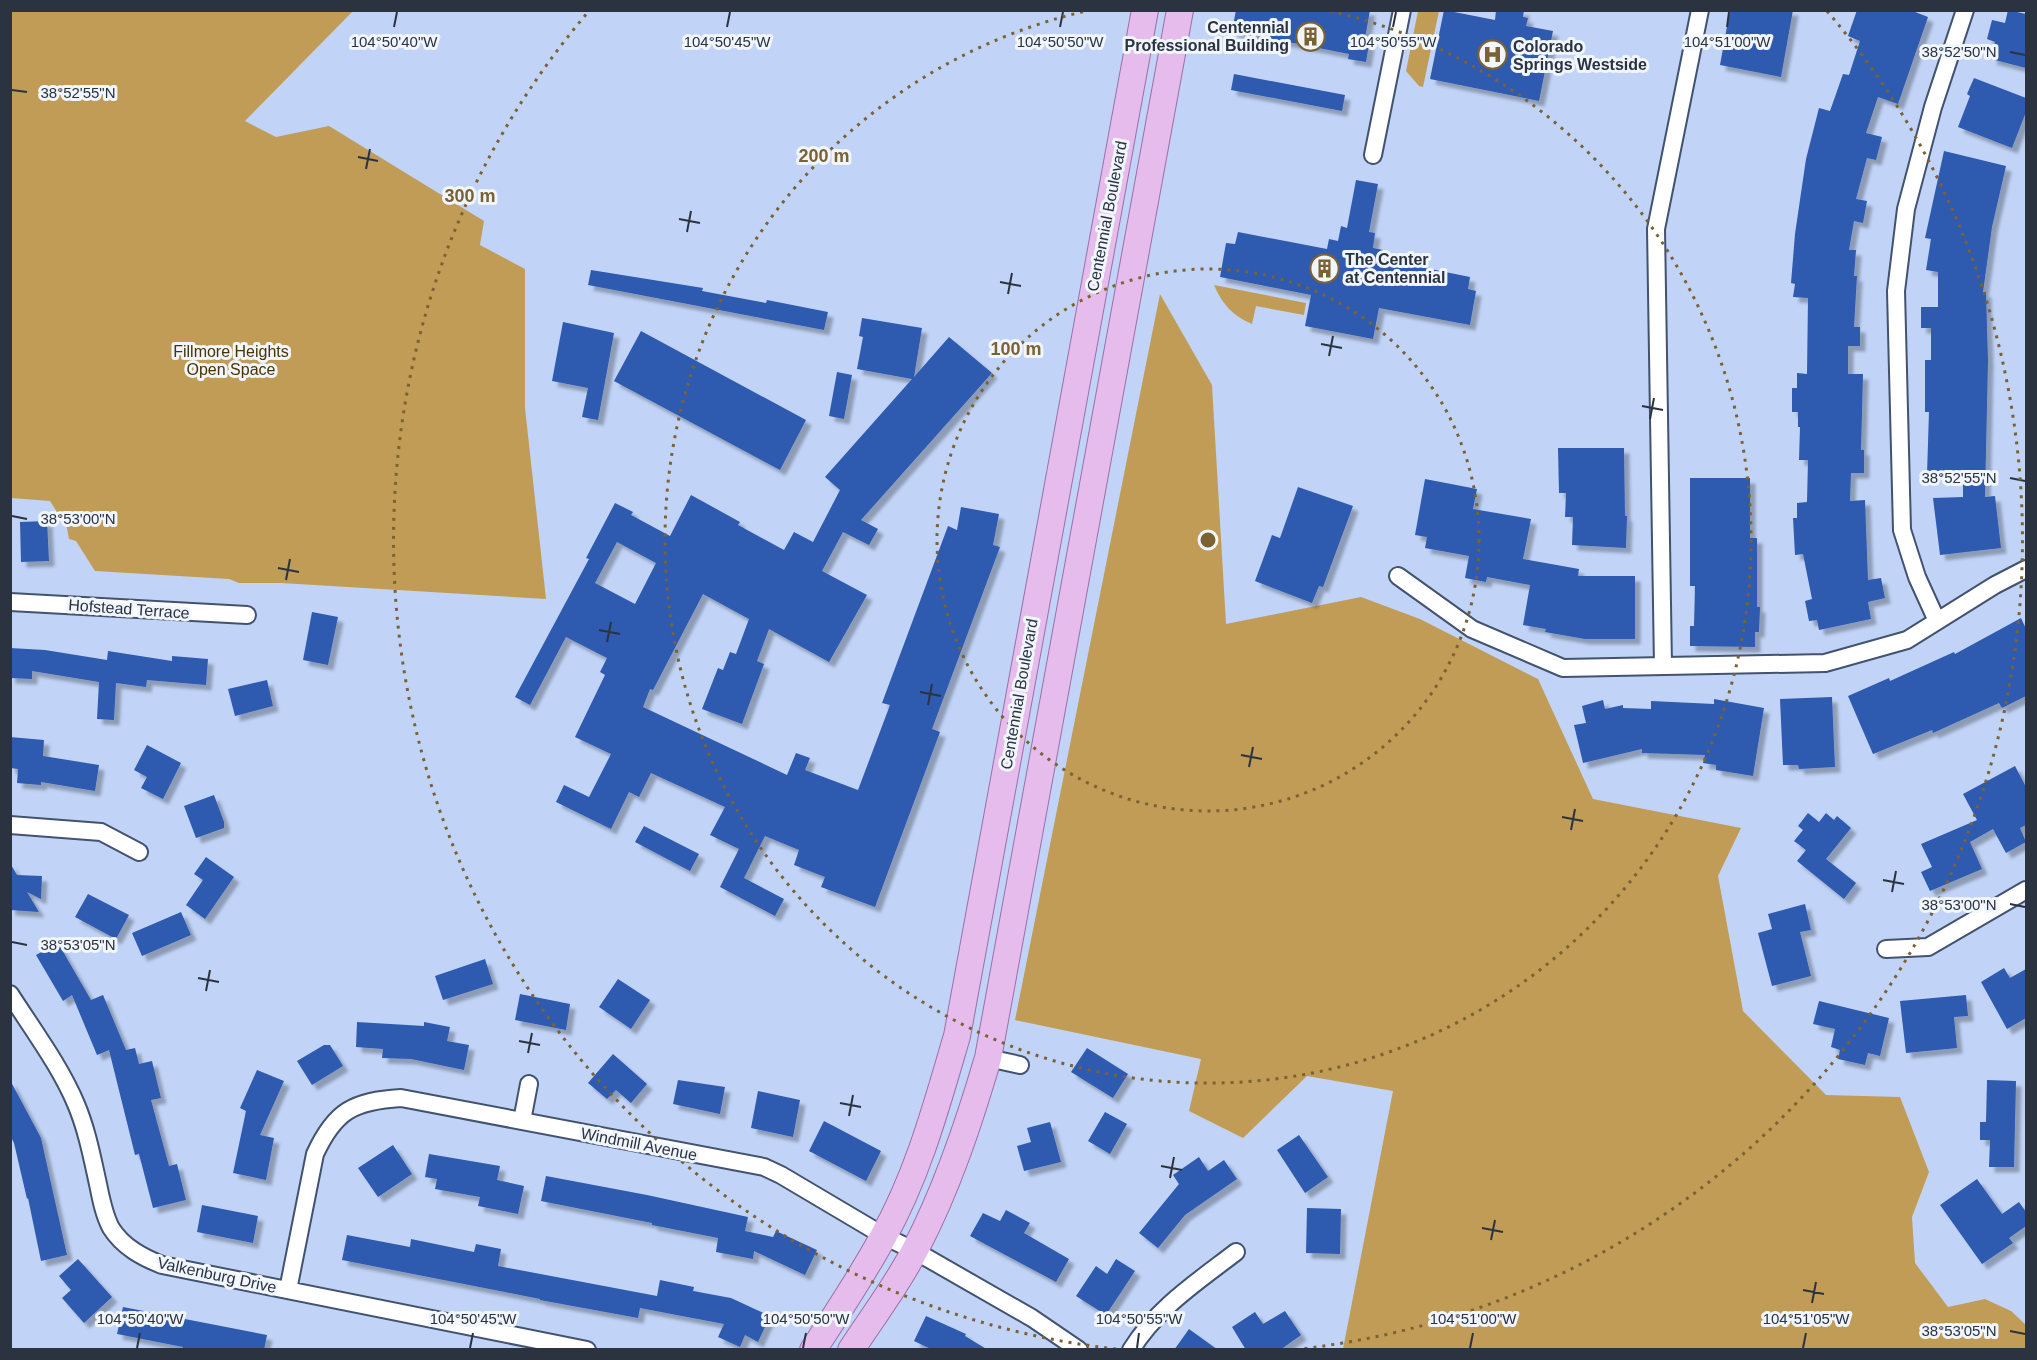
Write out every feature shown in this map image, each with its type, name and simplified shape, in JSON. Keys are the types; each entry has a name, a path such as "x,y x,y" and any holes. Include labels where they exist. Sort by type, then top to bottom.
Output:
{"main road":[{"name":"Centennial Boulevard","path":"813,1350 884,1236 925,1140 957,1036 1145,10"},
{"name":"Centennial Boulevard","path":"851,1350 915,1251 936,1208 977,1096 988,1058 1180,10"}],"street":[{"path":"1373,155 1402,10"},
{"path":"1664,666 1656,228 1700,10"},
{"path":"1937,621 1917,577 1902,530 1896,291 1906,209 1933,107 1965,10"},
{"path":"1398,576 1472,629 1563,668 1825,663 1907,640 1995,585 2026,569"},
{"name":"Hofstead Terrace","path":"10,602 247,615"},
{"path":"10,825 101,831 139,852"},
{"path":"1886,949 1928,947 2026,890"},
{"name":"Valkenburg Drive","path":"10,994 65,1081 76,1104 86,1131 105,1212 112,1229 127,1246 142,1257 162,1265 587,1350"},
{"path":"988,1058 1020,1065"},
{"path":"522,1121 529,1084"},
{"name":"Windmill Avenue","path":"288,1290 315,1154 324,1134 337,1118 357,1106 378,1099 401,1098 764,1167 1032,1318 1079,1350"},
{"path":"1131,1350 1152,1320 1169,1303 1236,1252"}],"green space":[{"name":"Fillmore Heights Open Space","path":"10,11 353,11 245,121 276,137 329,126 484,221 480,245 525,269 525,408 546,599 281,583 239,583 229,579 95,571 76,541 69,539 67,528 50,501 11,498"},
{"path":"1418,11 1439,11 1423,87 1419,86 1406,71"},
{"path":"1214,285 1306,303 1304,315 1256,306 1252,324 1229,309"},
{"path":"1160,294 1212,385 1226,624 1361,597 1420,619 1538,679 1593,799 1741,828 1718,876 1743,1011 1826,1095 1900,1097 1929,1172 1912,1217 1915,1263 1948,1307 1985,1299 2011,1311 2026,1325 2026,1349 1343,1349 1393,1091 1307,1076 1243,1138 1189,1111 1201,1059 1015,1020"}],"building":[{"name":"Centennial Professional Building","path":"1236,10 1370,10 1364,44 1369,44 1366,62 1348,59 1349,54 1232,31"},
{"name":"Colorado Springs Westside","path":"1444,10 1495,20 1496,10 1524,10 1523,17 1528,18 1526,26 1553,31 1539,101 1430,79"},
{"path":"1730,10 1793,10 1781,77 1720,65"},
{"path":"1857,10 1910,10 1928,17 1898,104 1878,97 1866,133 1882,137 1876,160 1867,158 1856,199 1867,201 1863,223 1854,221 1849,250 1856,250 1854,327 1860,327 1860,346 1848,346 1848,374 1863,374 1861,450 1864,450 1864,473 1851,473 1850,501 1865,500 1868,580 1881,578 1885,598 1868,602 1871,619 1819,630 1817,620 1809,621 1805,601 1812,599 1803,554 1795,555 1793,518 1797,518 1797,503 1807,502 1808,460 1799,460 1800,427 1798,427 1798,412 1792,412 1792,388 1797,388 1797,373 1807,374 1808,298 1793,297 1795,284 1791,283 1795,234 1806,159 1819,108 1830,111 1843,74 1849,75 1860,41 1848,36"},
{"path":"2008,10 2026,14 2026,68 1991,59 1995,42 1987,39 1992,20 2005,23"},
{"path":"1234,74 1345,95 1342,111 1231,90"},
{"path":"1974,78 2026,98 2026,112 2012,148 1958,127"},
{"path":"1944,151 2006,166 1992,227 1983,292 1986,292 1988,361 1985,497 1995,496 2001,548 1940,555 1933,498 1963,497 1963,474 1927,474 1929,412 1925,412 1925,360 1931,360 1931,328 1921,328 1921,307 1938,307 1938,272 1926,270 1931,239 1925,238"},
{"name":"The Center at Centennial","path":"1356,180 1378,184 1369,232 1375,233 1373,248 1383,250 1381,259 1470,277 1468,289 1476,291 1470,325 1379,308 1373,339 1305,326 1311,295 1220,277 1226,243 1235,244 1238,232 1327,249 1329,239 1338,241 1341,226 1347,228"},
{"path":"591,270 703,288 702,291 766,303 767,300 828,312 824,330 588,285"},
{"path":"862,318 922,328 914,377 949,337 992,373 861,520 878,529 869,545 843,532 822,571 867,595 829,662 769,629 757,661 764,664 742,724 702,709 718,668 723,670 730,652 736,654 749,619 703,594 653,690 650,689 643,707 787,775 796,753 810,758 805,770 858,790 890,705 882,703 948,526 957,530 961,507 999,514 993,545 1000,547 932,729 940,732 875,907 821,887 825,877 794,865 799,850 765,836 744,878 784,899 775,916 720,887 739,849 710,835 725,807 651,773 639,797 629,792 611,829 556,802 564,785 589,797 611,754 575,737 605,675 600,672 607,658 566,637 530,705 515,697 589,559 586,558 615,503 633,512 631,515 670,536 691,495 740,522 738,525 784,550 794,532 813,542 840,490 825,477 912,379 857,369 863,337 859,336","holes":["617,542 656,563 635,604 595,583"]},
{"path":"563,322 614,333 598,420 582,417 588,388 552,381"},
{"path":"641,331 806,420 780,470 614,381"},
{"path":"837,372 852,375 844,419 829,416"},
{"path":"1558,448 1624,448 1626,548 1572,545 1573,517 1565,517 1566,493 1559,493"},
{"path":"1690,478 1750,478 1750,538 1757,538 1757,607 1760,607 1759,632 1755,632 1755,647 1690,646 1690,626 1694,626 1695,586 1690,586"},
{"path":"1425,479 1477,489 1473,509 1531,519 1523,559 1579,569 1578,576 1635,576 1635,639 1585,639 1545,632 1546,629 1523,625 1530,585 1487,577 1486,582 1465,578 1469,556 1425,548 1427,537 1415,535"},
{"path":"1298,487 1353,506 1323,587 1319,586 1312,603 1255,581 1272,535 1280,538"},
{"path":"47,521 49,561 21,562 20,522"},
{"path":"312,612 338,617 328,665 303,660"},
{"path":"2021,618 2026,629 2026,696 2002,708 1999,703 1933,733 1932,730 1873,754 1848,696 1889,678 1890,681 1954,652 1955,654"},
{"path":"10,648 45,650 107,660 108,651 172,661 172,656 208,659 206,685 147,680 146,687 116,683 114,720 97,719 99,682 32,671 32,679 10,678"},
{"path":"267,680 273,706 235,716 228,689"},
{"path":"1832,697 1835,767 1799,769 1798,765 1783,765 1780,699"},
{"path":"1714,699 1764,708 1753,776 1716,770 1716,765 1703,763 1705,755 1642,753 1642,749 1583,763 1574,725 1586,723 1582,706 1603,700 1605,709 1623,705 1623,708 1651,709 1651,701 1714,704"},
{"path":"10,737 44,740 43,756 99,765 95,791 41,782 41,785 17,783 18,769 10,768"},
{"path":"147,745 181,763 163,799 141,788 147,777 134,770"},
{"path":"2015,766 2026,787 2026,825 2020,828 2026,842 2006,853 1993,829 1970,842 1982,869 1930,891 1921,872 1932,867 1921,844 1977,820 1963,794"},
{"path":"214,795 224,828 196,838 184,806"},
{"path":"1808,813 1819,822 1826,813 1834,820 1837,816 1851,828 1826,859 1856,883 1844,899 1797,861 1806,850 1794,841 1803,830 1798,826"},
{"path":"644,826 699,854 690,871 635,842"},
{"path":"206,857 234,877 205,919 186,905 203,880 194,874"},
{"path":"10,863 17,875 42,876 41,899 27,892 39,912 10,910"},
{"path":"88,894 129,915 116,939 75,917"},
{"path":"1805,904 1811,930 1800,932 1811,976 1772,986 1758,933 1772,929 1768,914"},
{"path":"181,912 191,935 142,956 132,933"},
{"path":"58,943 91,1000 103,995 126,1050 135,1048 139,1064 152,1061 161,1098 151,1100 169,1166 177,1164 186,1200 153,1208 139,1154 135,1155 109,1050 97,1055 72,995 63,1001 36,955"},
{"path":"485,959 493,984 443,1000 435,976"},
{"path":"2004,968 2010,978 2026,969 2026,1018 2007,1029 1981,982"},
{"path":"618,979 650,1000 631,1029 599,1007"},
{"path":"520,994 570,1004 566,1030 515,1020"},
{"path":"1966,995 1968,1016 1954,1017 1957,1048 1906,1053 1900,1001"},
{"path":"1819,1001 1889,1018 1880,1056 1868,1053 1865,1065 1838,1059 1840,1050 1831,1047 1835,1029 1813,1024"},
{"path":"357,1022 424,1026 424,1022 450,1027 447,1041 469,1045 464,1070 411,1059 382,1058 383,1049 356,1047"},
{"path":"324,1045 330,1045 343,1066 312,1085 297,1061"},
{"path":"1087,1048 1128,1074 1113,1098 1071,1072"},
{"path":"613,1054 647,1084 631,1103 616,1090 607,1099 588,1083"},
{"path":"257,1070 284,1081 260,1135 274,1138 266,1180 233,1173 246,1111 240,1108"},
{"path":"10,1080 41,1138 67,1255 41,1261 28,1198 10,1135"},
{"path":"678,1080 725,1087 720,1114 673,1104"},
{"path":"1987,1080 2016,1081 2014,1167 1989,1167 1990,1140 1980,1140 1980,1122 1986,1122"},
{"path":"758,1091 800,1100 793,1137 751,1128"},
{"path":"1105,1112 1127,1124 1110,1154 1088,1141"},
{"path":"824,1121 881,1151 866,1181 809,1151"},
{"path":"1050,1122 1061,1162 1024,1171 1017,1146 1031,1142 1027,1128"},
{"path":"1299,1135 1328,1177 1305,1193 1277,1150"},
{"path":"393,1145 412,1174 378,1197 358,1168"},
{"path":"429,1154 500,1166 497,1180 524,1186 518,1214 478,1206 480,1197 435,1189 437,1179 425,1177"},
{"path":"1199,1157 1208,1171 1224,1160 1237,1179 1185,1215 1158,1248 1139,1233 1179,1184 1173,1175"},
{"path":"546,1176 748,1217 745,1231 773,1237 776,1231 817,1250 805,1275 754,1251 753,1259 716,1252 718,1238 541,1201"},
{"path":"1977,1179 2002,1214 2019,1202 2026,1212 2026,1226 2009,1238 2013,1243 1982,1264 1940,1205"},
{"path":"202,1205 258,1216 253,1243 197,1232"},
{"path":"1307,1208 1341,1209 1340,1254 1306,1253"},
{"path":"1006,1210 1030,1223 1024,1233 1069,1259 1056,1282 970,1236 983,1213 1000,1221"},
{"path":"347,1235 410,1247 411,1239 474,1252 476,1244 501,1249 498,1266 657,1296 660,1280 694,1287 693,1291 731,1298 770,1316 758,1342 745,1335 740,1347 718,1337 724,1324 640,1308 638,1318 342,1260"},
{"path":"78,1259 112,1297 84,1323 62,1298 71,1290 59,1276"},
{"path":"1116,1259 1135,1271 1106,1315 1076,1296 1096,1266 1107,1274"},
{"path":"123,1307 267,1335 264,1350 182,1350 183,1347 117,1334"},
{"path":"1285,1311 1301,1335 1280,1350 1246,1350 1232,1327 1255,1312 1263,1324"},
{"path":"926,1316 966,1334 965,1336 988,1350 933,1350 914,1341"},
{"path":"1189,1329 1218,1350 1174,1350"}],"place":[{"name":"Centennial Professional Building","path":"1310,36"},
{"name":"Colorado Springs Westside","path":"1492,55"},
{"name":"The Center at Centennial","path":"1324,268"}]}
